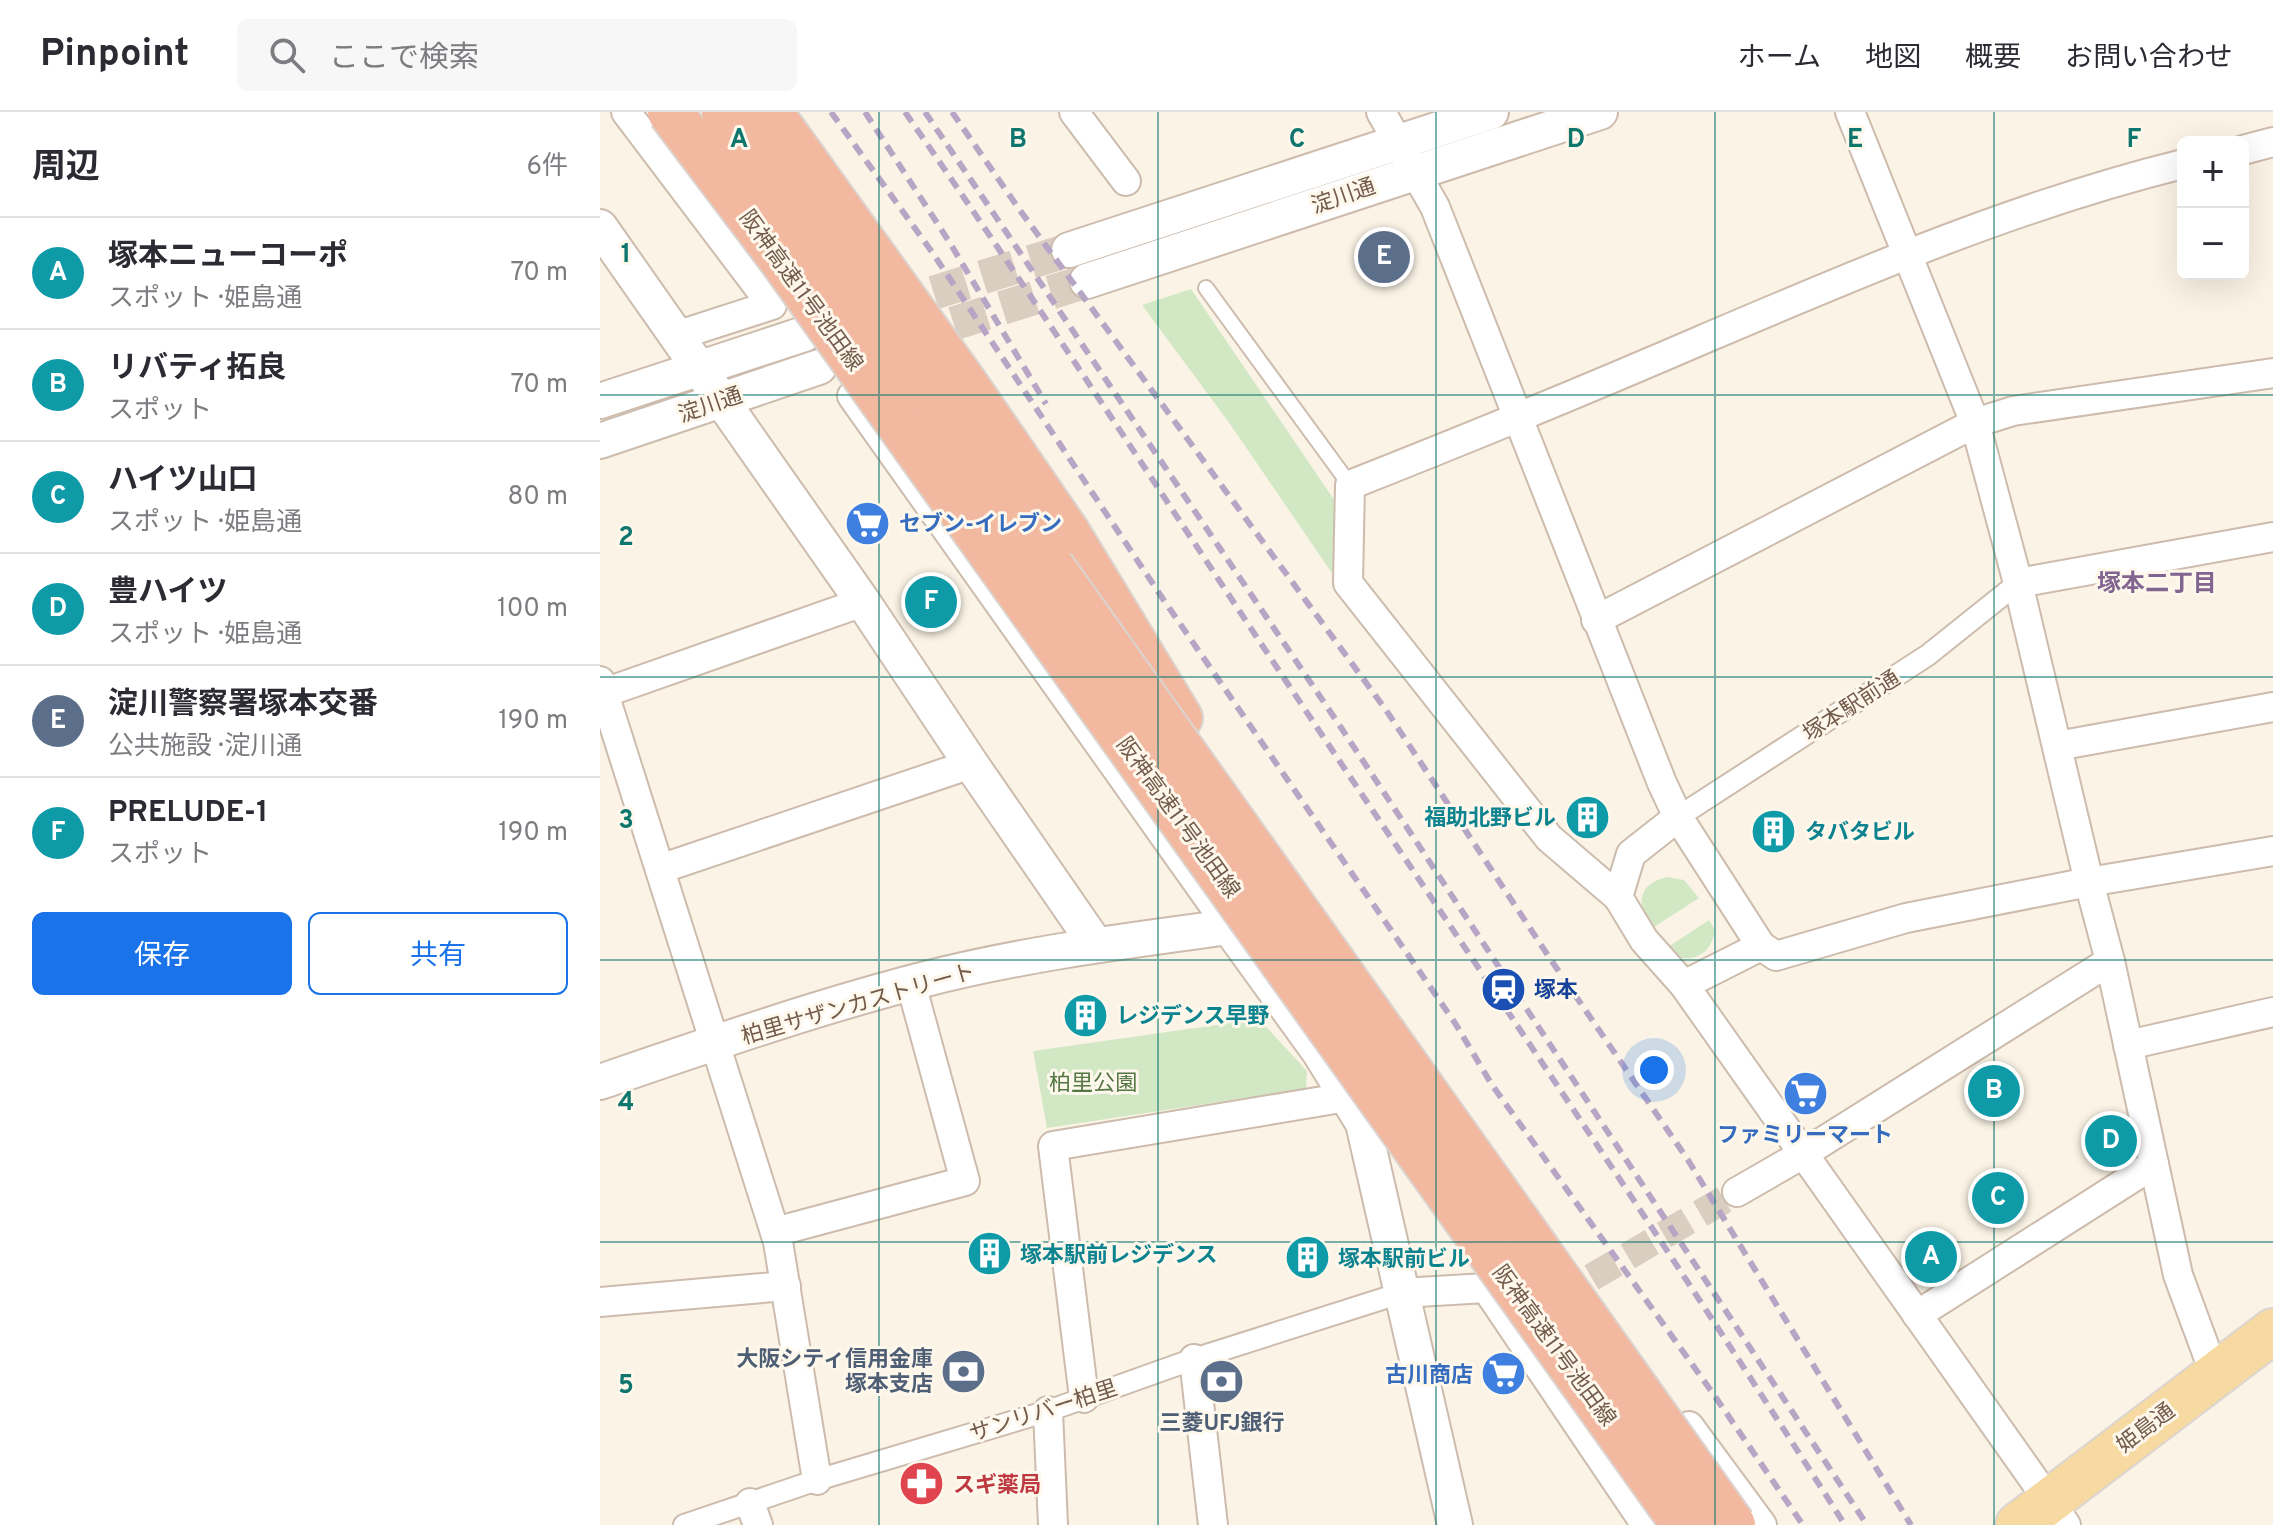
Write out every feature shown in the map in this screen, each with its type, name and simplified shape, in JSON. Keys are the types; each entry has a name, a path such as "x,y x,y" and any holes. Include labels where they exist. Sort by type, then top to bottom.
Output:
{"highway":[{"name":"阪神高速11号池田線","path":"670,112 781,259 1684,1525"},
{"name":"阪神高速11号池田線","path":"724,112 836,264 1733,1525"},
{"path":"770,112 1067,532 1172,703 1253,852"}],"main road":[{"name":"姫島通","path":"2044,1517 2215,1375 2273,1331"}],"street":[{"path":"626,112 772,305 676,336"},
{"path":"1074,112 1126,181"},
{"path":"1381,112 1435,207 1596,620 1678,817 1761,946 1776,956 1906,918 2089,882 2273,851"},
{"name":"淀川通","path":"1087,281 1406,157 1491,112"},
{"name":"淀川通","path":"1069,250 1406,157 1600,112"},
{"path":"1850,112 1975,423 2018,583 2110,961 2178,1275 2215,1375"},
{"path":"2249,148 2273,142"},
{"path":"2044,1517 1917,1315 1684,985 1644,940 1618,897 1549,838 1348,583 1350,485 1517,419 1906,253 2105,183 2177,165"},
{"path":"600,227 863,602 1096,945"},
{"name":"淀川通","path":"600,401 804,334"},
{"name":"淀川通","path":"600,441 819,367"},
{"path":"1596,620 1975,423 2013,411 2273,373"},
{"path":"849,391 1320,1053 1363,1123 1455,1525"},
{"path":"2018,583 2273,537"},
{"name":"塚本駅前通","path":"1678,817 1928,655 2018,583"},
{"path":"817,1480 775,1232 601,689 863,602"},
{"path":"2057,746 2273,707"},
{"path":"660,869 971,764"},
{"path":"1618,897 1631,854 1678,817"},
{"name":"柏里サザンカストリート","path":"600,1082 715,1043 911,984 1096,945 1229,927"},
{"path":"1684,985 1761,946"},
{"path":"1737,1192 1803,1154 2110,961"},
{"path":"775,1232 965,1181 911,984"},
{"path":"2128,1045 2273,1012"},
{"path":"1084,1398 1053,1146 1347,1097"},
{"path":"1917,1315 2154,1164"},
{"path":"1582,1283 1762,1525"},
{"path":"600,1302 786,1286"},
{"path":"1401,1293 1486,1288 1646,1525"},
{"name":"サンリバー柏里","path":"684,1525 754,1514 817,1480 1048,1411 1194,1359 1401,1293"},
{"path":"1194,1359 1213,1525"},
{"path":"1048,1411 1053,1525"}],"lane":[{"path":"1206,288 1350,485"},
{"path":"1229,927 1271,929"},
{"path":"1347,1097 1370,1056"}],"green space":[{"path":"1191,289 1339,507 1338,582 1230,424 1142,305"},
{"path":"1667,877 1684,880 1699,898 1654,927 1644,911 1642,896 1650,885"},
{"path":"1709,920 1715,930 1705,951 1687,958 1671,955 1668,947"},
{"name":"柏里公園","path":"1259,1019 1307,1071 1306,1089 1047,1128 1033,1051"}],"tunnel":[{"path":"885,308 1069,250"},
{"path":"905,339 1087,281"},
{"path":"1551,1285 1582,1283 1737,1192"}],"railway":[{"path":"831,112 932,252 1163,599 1455,1023 1492,1085 1712,1392 1803,1525"},
{"path":"865,112 950,243 1046,404"},
{"path":"905,112 1584,1125 1845,1525"},
{"path":"925,112 1340,726 1867,1525"},
{"path":"952,112 1019,209 1386,710 1688,1160 1911,1525"}],"place":[{"name":"淀川警察署塚本交番","path":"1384,257"},
{"name":"セブン-イレブン","path":"868,523"},
{"name":"PRELUDE-1","path":"931,602"},
{"name":"福助北野ビル","path":"1587,817"},
{"name":"タバタビル","path":"1774,831"},
{"name":"塚本","path":"1503,989"},
{"name":"レジデンス早野","path":"1085,1015"},
{"name":"リバティ拓良","path":"1994,1091"},
{"name":"ファミリーマート","path":"1805,1093"},
{"name":"豊ハイツ","path":"2111,1141"},
{"name":"ハイツ山口","path":"1998,1198"},
{"name":"塚本駅前レジデンス","path":"989,1254"},
{"name":"塚本ニューコーポ","path":"1931,1257"},
{"name":"塚本駅前ビル","path":"1307,1258"},
{"name":"大阪シティ信用金庫 塚本支店","path":"964,1371"},
{"name":"古川商店","path":"1504,1374"},
{"name":"三菱UFJ銀行","path":"1222,1381"},
{"name":"スギ薬局","path":"922,1484"}],"district":[{"name":"塚本二丁目","path":"2157,583"}]}
